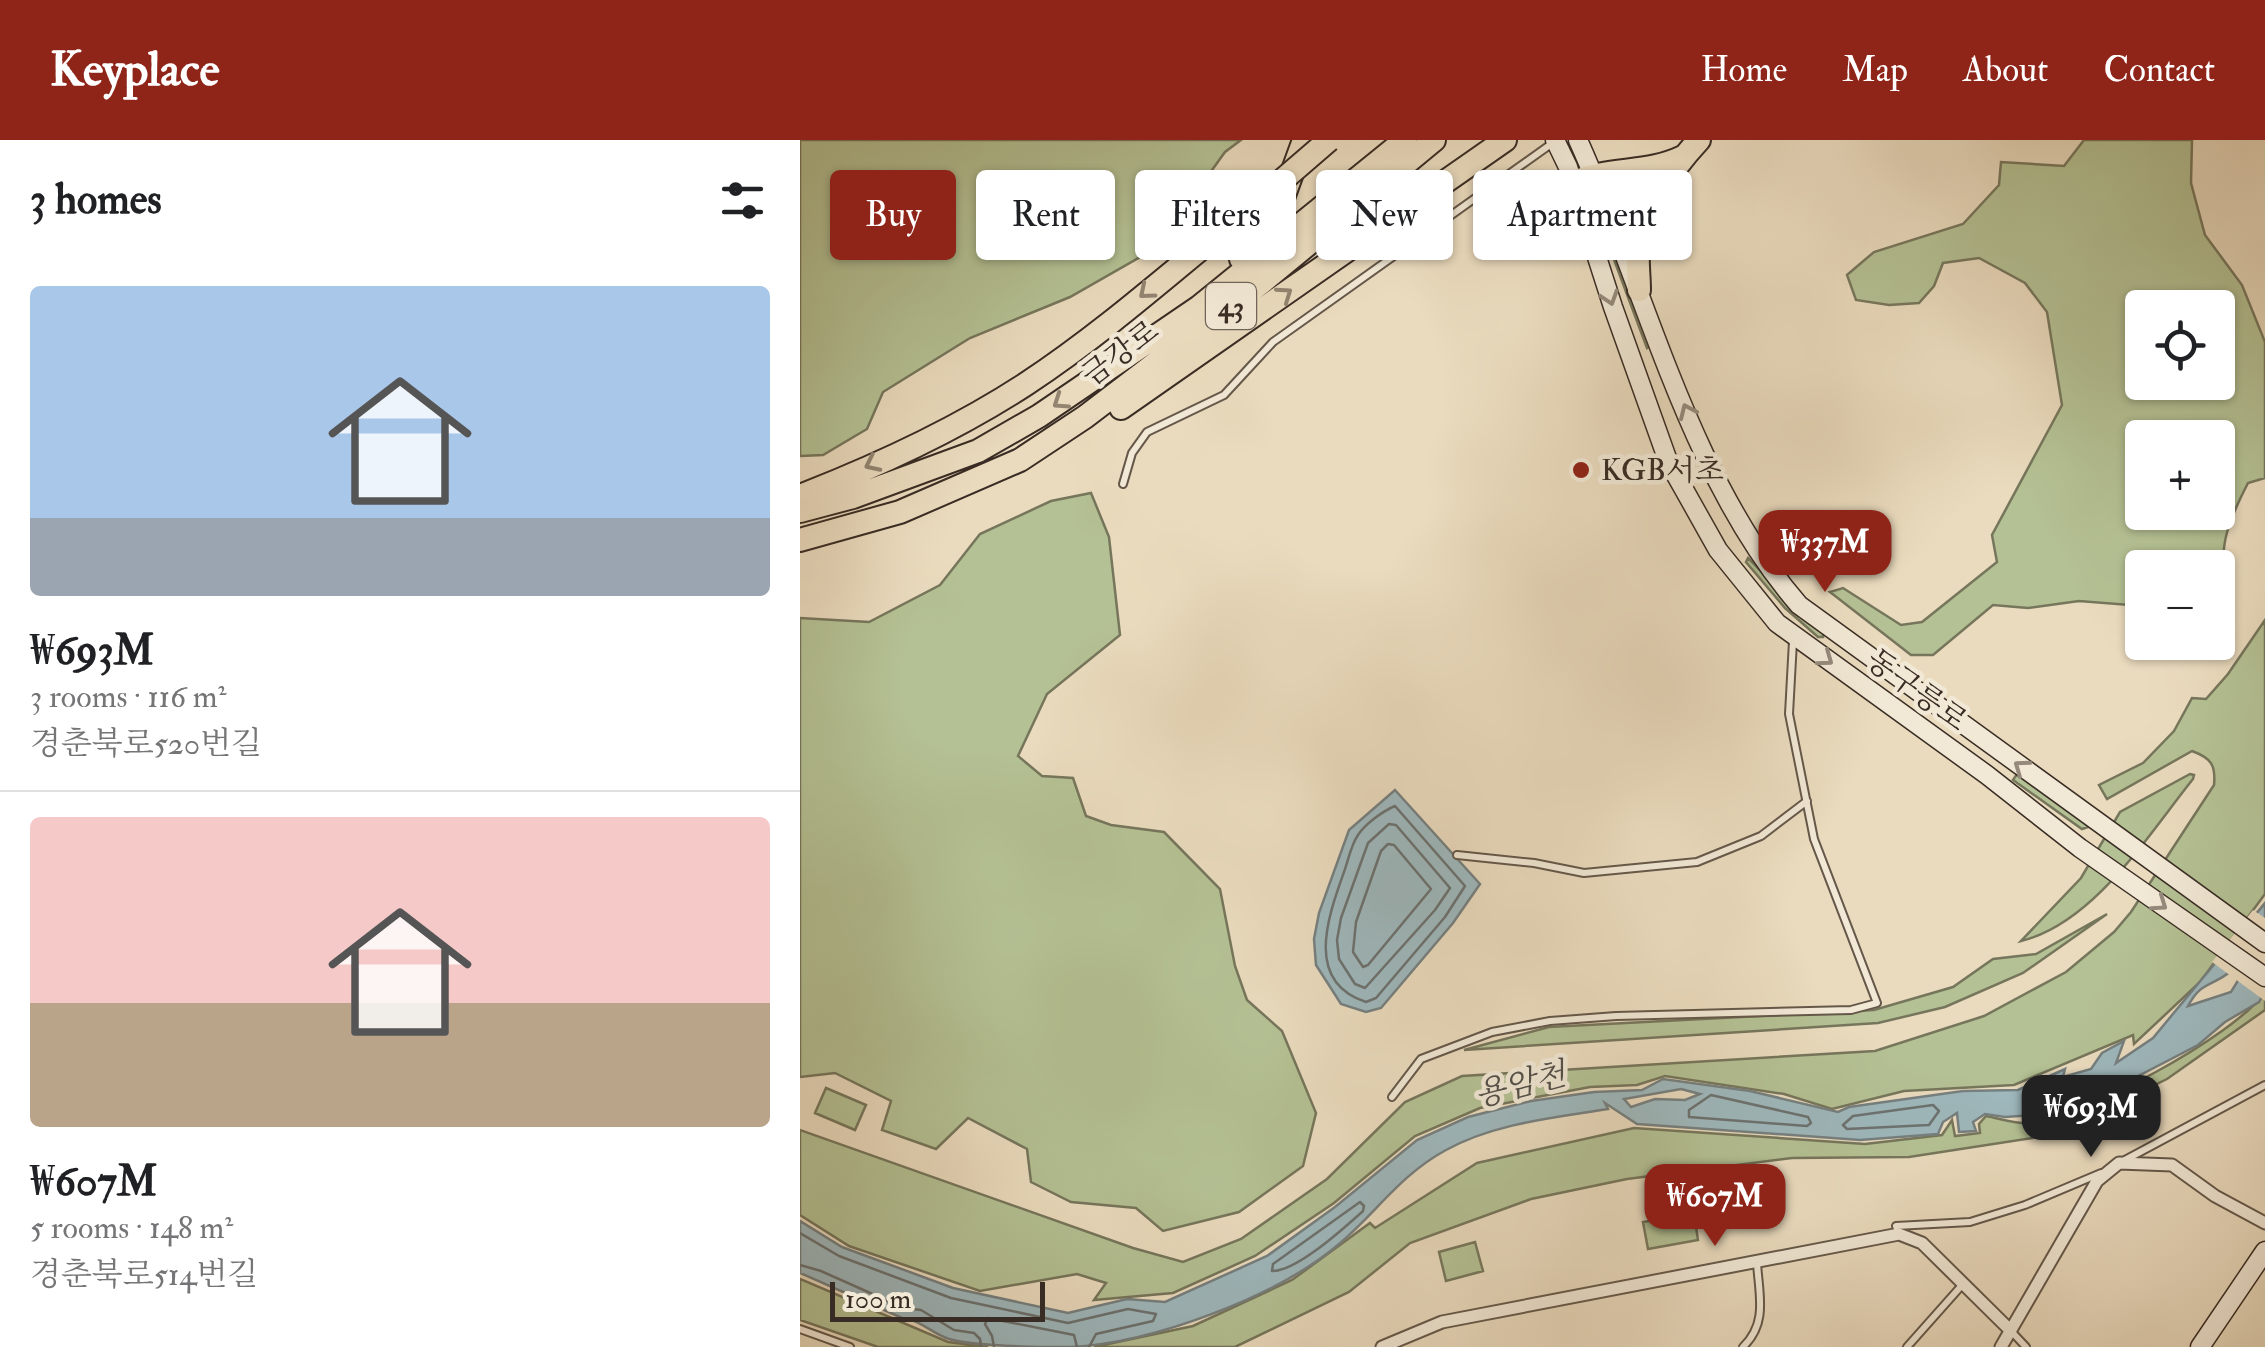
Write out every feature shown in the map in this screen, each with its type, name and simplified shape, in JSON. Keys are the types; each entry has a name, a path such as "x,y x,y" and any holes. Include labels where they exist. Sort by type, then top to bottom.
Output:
{"highway":[{"name":"43","path":"1198,307 1257,242 1279,209 1304,140"},
{"path":"800,496 948,428 1024,386 1086,342 1328,140"},
{"name":"금강로","path":"800,510 853,498 978,451 1040,416 1198,307 1405,140"},
{"name":"금강로","path":"800,540 900,512 1020,460 1085,417 1262,283 1434,140"},
{"path":"1020,460 1124,406 1504,140"},
{"path":"1632,170 1668,164 1691,148"},
{"path":"1639,290 1638,247 1660,192 1691,148"}],"street":[{"name":"동구릉로","path":"1555,140 1578,170"},
{"name":"동구릉로","path":"1578,140 1583,170"},
{"name":"동구릉로","path":"1602,260 1613,307 1668,461 1718,550 1777,622 1987,774 2080,848 2265,977"},
{"name":"동구릉로","path":"1624,260 1719,483 1745,534 1799,605 2265,943"},
{"path":"2000,1347 2097,1181 2119,1163 2172,1165 2215,1196 2265,1224"},
{"path":"1382,1347 1442,1322 1900,1234 1922,1243 2010,1331"},
{"path":"2200,1347 2265,1250"}],"lane":[{"path":"1123,484 1132,453 1147,432 1224,394 1273,342 1555,140"},
{"path":"1392,1097 1421,1059 1492,1032 1550,1021 1616,1016 1790,1014 1877,1004 1814,839 1790,714 1793,634"},
{"path":"1457,854 1584,873 1697,862 1761,836 1806,800"},
{"path":"1900,1234 1896,1226 1970,1222 2025,1205 2119,1163 2265,1085"},
{"path":"1743,1347 1755,1335 1760,1320 1758,1262"},
{"path":"1907,1347 1964,1283"},
{"path":"800,1328 850,1347"},
{"path":"2010,1331 2026,1347"}],"green space":[{"path":"800,140 1241,140 1225,152 1212,170 1135,170 1135,260 1070,297 970,338 883,392 867,429 823,455 800,456"},
{"path":"2084,140 2192,140 2191,183 2205,235 2242,285 2265,342 2265,478 2248,483 2235,510 2235,420 2125,420 2125,530 2227,530 2224,550 2125,550 2125,605 2079,601 2028,608 1993,605 1933,655 1911,655 1830,592 1843,588 1901,625 1922,622 1997,562 1992,535 2062,405 2047,312 2025,283 1979,258 1943,263 1934,286 1919,303 1889,305 1856,300 1847,275 1874,252 1963,224 1999,185 2001,162 2064,166"},
{"path":"1614,260 1618,260 1650,346 1647,348"},
{"path":"1091,493 1109,537 1120,635 1047,694 1018,756 1042,776 1073,778 1086,816 1111,825 1164,832 1220,889 1235,966 1247,1000 1282,1031 1316,1113 1303,1166 1239,1212 1163,1231 1136,1208 1071,1202 1031,1182 1027,1149 968,1118 936,1149 882,1130 891,1101 835,1073 800,1077 800,618 869,622 940,585 980,534 1051,501"},
{"path":"1748,558 1823,637 1818,637 1785,608 1746,562"},
{"path":"2265,620 2265,894 2200,982 2134,1044 2133,1035 2014,1085 1904,1091 1832,1109 1784,1094 1665,1076 1637,1085 1590,1087 1480,1108 1415,1136 1334,1203 1255,1256 1173,1293 1094,1300 1106,1283 1077,1274 980,1291 849,1246 800,1215 800,1130 1133,1248 1183,1262 1241,1239 1327,1179 1405,1102 1462,1076 1875,1051 1984,1016 2066,972 2114,932 2131,912 2214,785 2213,767 2204,756 2192,751 2107,799 2099,785 2143,763 2174,731 2192,698 2206,699 2228,674"},
{"path":"2017,774 2088,827 2082,829 2013,780"},
{"path":"2190,774 2193,779 2096,897 2048,931 2021,941 2081,878 2120,812"},
{"path":"2107,914 2023,973 1945,1007 1878,1023 1464,1050 1549,1027 1874,1010 1953,987 1993,959 2036,954"},
{"path":"2265,992 2265,1010 2167,1079 2052,1135 1909,1157 1792,1158 1627,1179 1531,1199 1410,1243 1349,1292 1235,1347 1094,1347 1193,1326 1292,1280 1370,1223 1375,1228 1477,1163 1634,1128 1865,1144 1942,1135 1952,1120 1955,1136 1980,1133 1979,1124 1986,1116 2024,1123 2049,1119 2116,1092 2190,1052 2222,1031"},
{"path":"826,1088 866,1105 855,1130 815,1113"},
{"path":"1694,1214 1698,1240 1648,1249 1643,1222"},
{"path":"1475,1242 1483,1271 1446,1281 1439,1252"},
{"path":"800,1279 948,1342 988,1347 878,1347 800,1320"}],"water":[{"path":"1395,790 1480,884 1453,923 1381,1008 1366,1012 1341,1004 1316,965 1314,939 1319,913 1349,830"},
{"path":"2265,903 2265,991 2259,1002 2225,1022 2198,1045 2111,1090 2049,1114 1985,1114 1973,1122 1976,1131 1959,1132 1957,1113 1943,1122 1938,1134 1860,1140 1637,1124 1605,1103 1608,1109 1484,1133 1446,1150 1402,1182 1339,1244 1282,1282 1175,1327 1103,1344 1026,1347 949,1339 800,1273 800,1221 842,1247 953,1288 1068,1313 1127,1299 1165,1302 1267,1256 1417,1140 1468,1117 1531,1101 1642,1090 1663,1079 1750,1091 1838,1112 1849,1107 1963,1091 2018,1090 2065,1069 2063,1077 2091,1069 2102,1053 2124,1041 2116,1063 2153,1038","holes":["2231,971 2239,979 2231,992 2188,1006 2203,988","1681,1089 1700,1094 1685,1100 1655,1099 1631,1107 1624,1099"]}],"pier":[{"path":"2253,910 2265,918 2265,1001 2212,962"}],"place":[{"name":"KGB서초","path":"1581,470"}],"water label":[{"name":"용암천","path":"1520,1084"}]}
